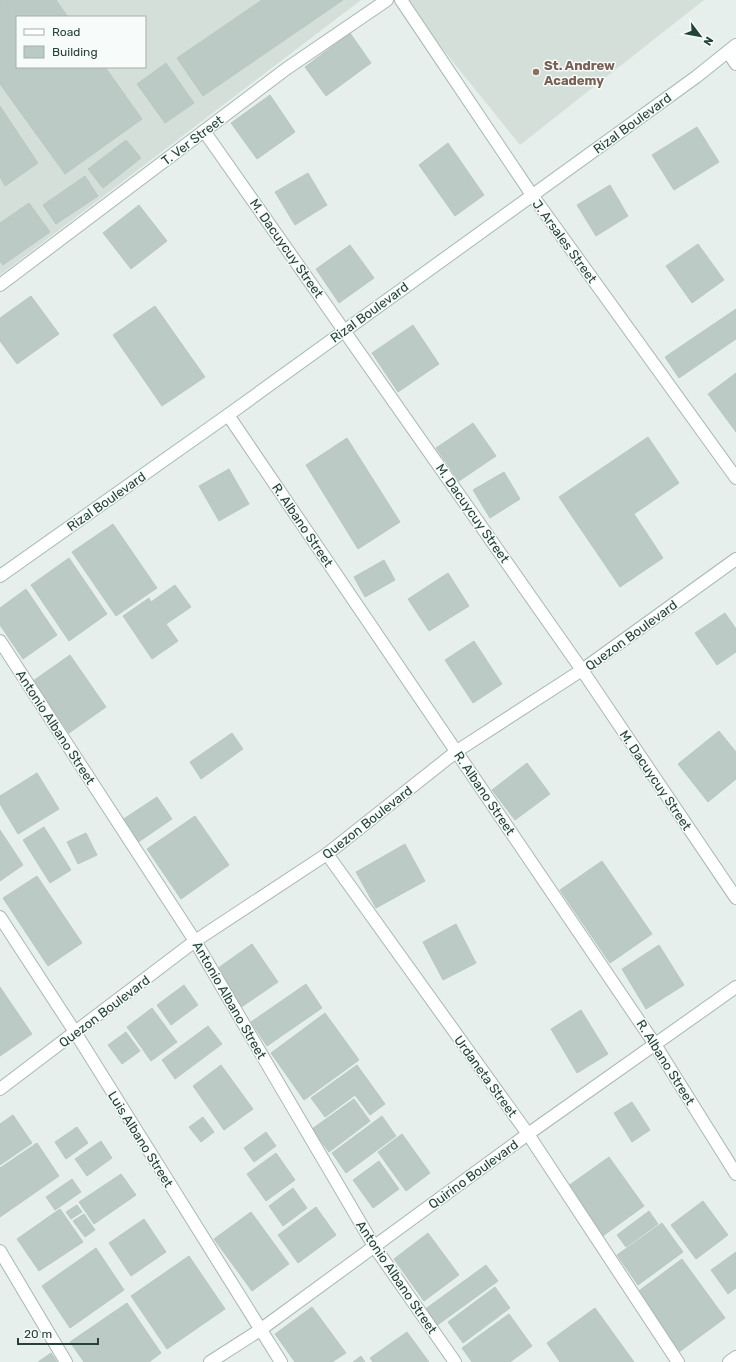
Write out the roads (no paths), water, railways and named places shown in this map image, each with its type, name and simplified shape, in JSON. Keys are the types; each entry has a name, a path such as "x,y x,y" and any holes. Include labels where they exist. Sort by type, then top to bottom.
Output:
{"street":[{"name":"T. Ver Street","path":"0,285 286,69 387,0"},
{"name":"J. Arsales Street","path":"401,0 532,194 736,478"},
{"name":"Rizal Boulevard","path":"0,576 228,415 732,49"},
{"path":"732,49 736,64"},
{"name":"M. Dacuycuy Street","path":"204,131 582,670 736,898"},
{"name":"R. Albano Street","path":"228,415 654,1043 736,1174"},
{"name":"Quezon Boulevard","path":"0,1089 195,941 327,854 457,751 582,670 736,559"},
{"name":"Antonio Albano Street","path":"0,641 195,941 374,1246 455,1362"},
{"name":"Urdaneta Street","path":"327,854 528,1134 678,1362"},
{"name":"Luis Albano Street","path":"0,917 75,1032 281,1362"},
{"name":"Quirino Boulevard","path":"210,1362 260,1330 654,1043 736,987"},
{"path":"0,1251 66,1362"},
{"path":"729,1362 736,1357"}],"place":[{"name":"St. Andrew Academy","path":"536,72"}]}
